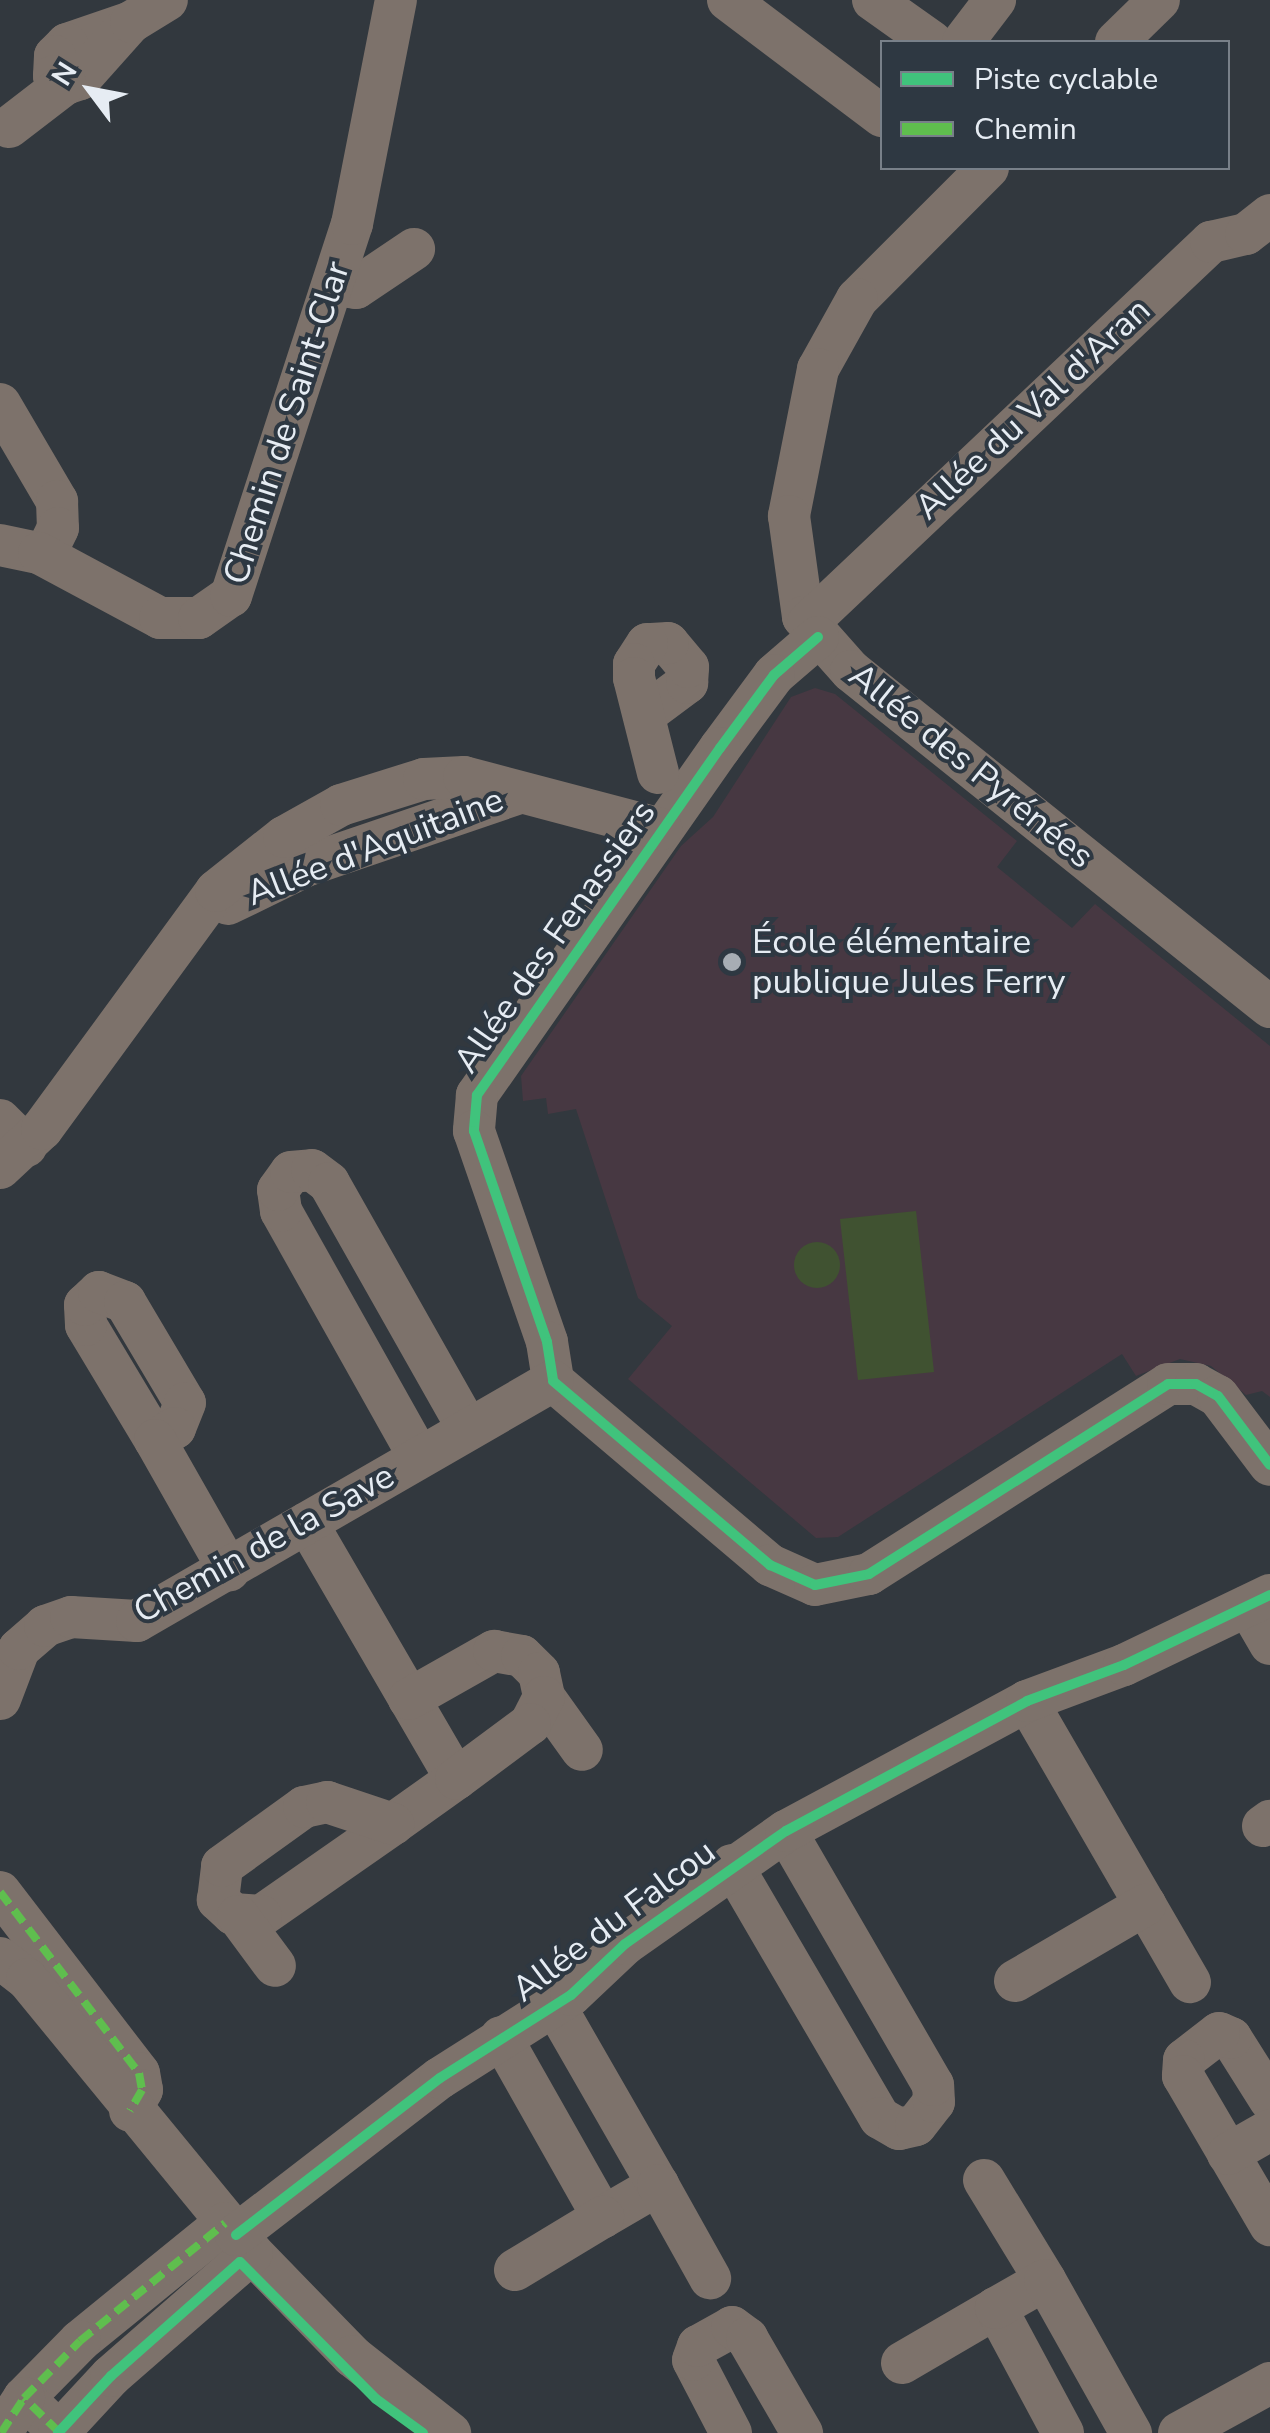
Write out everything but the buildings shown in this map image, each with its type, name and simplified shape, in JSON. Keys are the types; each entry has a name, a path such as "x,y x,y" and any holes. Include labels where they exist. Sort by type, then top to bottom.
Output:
{"street":[{"name":"Chemin de Saint-Clar","path":"14,540 160,618 199,618 224,604 242,572 335,285 396,0"},
{"path":"728,0 880,114"},
{"path":"873,0 929,40"},
{"path":"964,40 994,0"},
{"path":"1118,40 1160,0"},
{"path":"9,127 65,84 52,71 60,50 85,34 149,11"},
{"name":"Allée des Pyrénées","path":"986,170 857,299 818,368 789,516 796,587 813,630 850,671 1270,1007"},
{"name":"Allée du Val d'Aran","path":"813,630 1211,242 1246,234 1270,215"},
{"path":"335,285 356,288 414,250"},
{"path":"0,404 57,501 58,528 14,540"},
{"name":"Allée des Fenassiers","path":"553,1380 547,1342 474,1131 475,1104 486,1077 642,822 712,758 813,630"},
{"path":"644,714 658,774"},
{"path":"642,822 640,785 658,774 712,758"},
{"name":"Allée d'Aquitaine","path":"9,1145 181,933 274,879 519,793 642,822"},
{"path":"420,1456 281,1211 278,1190 291,1172 312,1170 329,1183 468,1429"},
{"path":"553,1380 770,1565 815,1585 870,1574 1168,1384 1196,1384 1218,1396 1270,1465"},
{"name":"Chemin de la Save","path":"0,1699 19,1649 45,1626 71,1617 137,1621 553,1380"},
{"path":"155,1440 229,1570"},
{"path":"307,1523 456,1779"},
{"name":"Allée du Falcou","path":"1,2433 24,2398 60,2432 238,2237 501,2037 555,2006 732,1865 786,1831 1027,1700 1124,1665 1259,1600 1270,1644"},
{"path":"409,1699 476,1657 502,1650 534,1666 544,1697 582,1750"},
{"path":"238,1916 261,1916 394,1824 530,1724 544,1697"},
{"path":"1027,1700 1190,1982"},
{"path":"274,1966 238,1916 218,1900 220,1870 304,1807 327,1802 394,1824"},
{"name":"Allée du Falcou","path":"732,1865 880,2118 900,2129 916,2125 934,2102 932,2085 786,1831"},
{"path":"0,1892 139,2072 142,2090 130,2111"},
{"path":"1015,1981 1145,1905"},
{"path":"0,1958 27,1980 130,2111 238,2237 352,2356 450,2433"},
{"name":"Allée du Falcou","path":"555,2006 710,2278"},
{"path":"1270,2100 1230,2038 1220,2034 1184,2060 1182,2076 1270,2225"},
{"name":"Allée du Falcou","path":"501,2037 603,2217"},
{"path":"1228,2154 1270,2130"},
{"path":"984,2180 1131,2433"},
{"path":"515,2270 658,2186"},
{"path":"902,2363 1045,2280"},
{"path":"996,2308 1063,2433"},
{"path":"732,2433 693,2360 698,2346 732,2327 748,2338 802,2433"},
{"path":"1179,2433 1270,2383"},
{"path":"1240,2433 1270,2416"}],"shaded area":[{"path":"815,688 835,694 1017,841 997,867 1072,928 1095,904 1270,1046 1270,1397 1262,1391 1246,1395 1211,1366 1180,1359 1136,1376 1122,1354 838,1537 816,1538 628,1379 672,1326 638,1298 576,1109 548,1114 546,1098 523,1101 521,1076 681,846 713,817 791,697"}],"green space":[{"path":"916,1211 934,1372 858,1380 840,1219"},
{"path":"817,1242 833,1249 840,1265 833,1281 817,1288 801,1281 794,1265 801,1249"}],"marked path":[{"path":"0,1892 139,2073 142,2090 130,2111"},
{"path":"59,2432 24,2398 80,2341 225,2223"},
{"path":"1,2433 24,2398"}],"cycle path":[{"path":"818,637 774,675 477,1095 474,1131 547,1342 553,1381 770,1565 815,1585 869,1574 1168,1384 1196,1384 1218,1396 1270,1465"},
{"path":"236,2235 440,2078 571,1995 625,1944 786,1831 1027,1701 1124,1665 1270,1595"},
{"path":"58,2433 111,2376 240,2262 376,2399 423,2433"}],"place":[{"name":"École élémentaire publique Jules Ferry","path":"732,962"}]}
